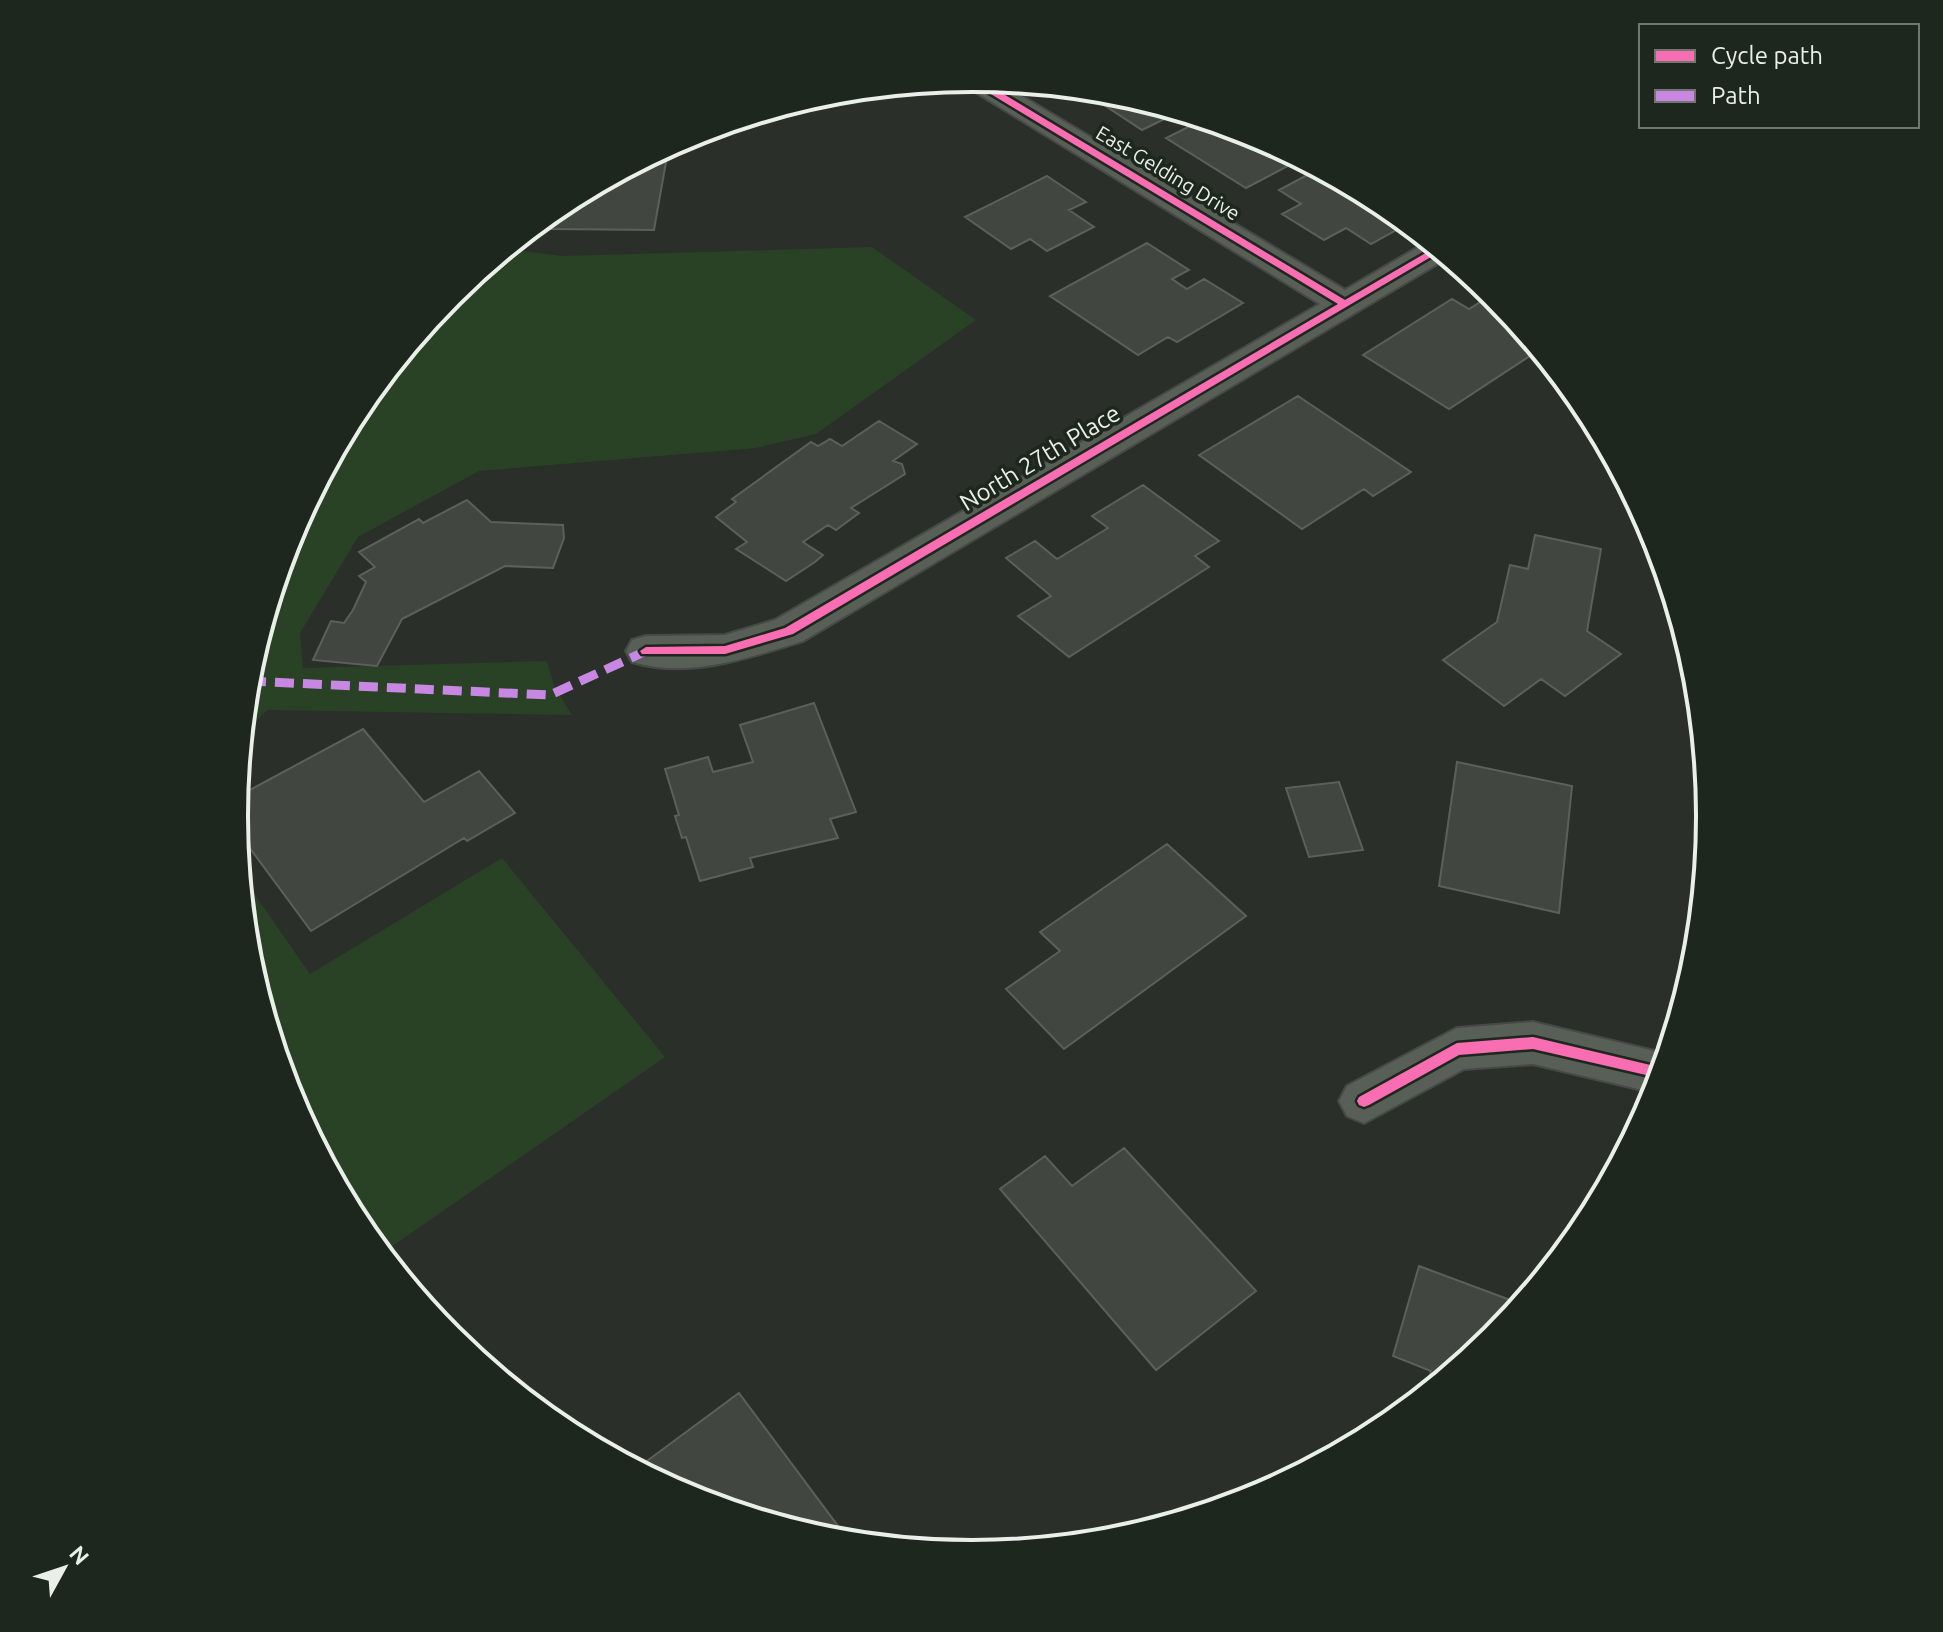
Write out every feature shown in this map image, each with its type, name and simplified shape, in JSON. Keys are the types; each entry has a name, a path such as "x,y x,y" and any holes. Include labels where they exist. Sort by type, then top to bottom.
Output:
{"street":[{"name":"East Gelding Drive","path":"995,93 1344,304"},
{"name":"North 27th Place","path":"646,651 725,650 789,631 1428,255"},
{"path":"1364,1101 1457,1049 1533,1043 1649,1070"}],"green space":[{"path":"872,247 976,320 816,434 756,448 479,471 358,537 300,633 303,668 547,661 554,686 572,715 267,710 254,723 261,675 286,583 322,496 370,414 427,339 494,272 520,251 562,256"},
{"path":"502,858 665,1057 390,1247 344,1178 303,1093 272,1003 261,957 252,890 310,974"}],"building":[{"path":"1103,104 1165,119 1142,130"},
{"path":"1190,126 1289,165 1246,188 1166,138"},
{"path":"666,160 654,230 551,229 610,189"},
{"path":"1307,175 1396,230 1371,244 1346,228 1324,240 1282,214 1301,204 1279,190"},
{"path":"1047,176 1086,202 1069,210 1094,227 1047,251 1030,239 1011,249 965,217"},
{"path":"1147,243 1189,270 1172,279 1187,289 1204,279 1243,303 1177,342 1168,337 1138,355 1050,296"},
{"path":"1452,299 1469,309 1481,302 1530,356 1449,409 1363,355"},
{"path":"1298,396 1411,472 1373,496 1364,489 1302,529 1199,455"},
{"path":"879,421 917,444 893,461 902,464 905,474 851,508 859,513 836,530 828,525 803,542 823,555 786,581 736,549 747,542 716,517 736,502 732,499 811,442 818,446 830,439 842,446"},
{"path":"1143,485 1219,541 1195,556 1209,567 1069,657 1018,616 1051,596 1006,558 1035,541 1057,559 1108,528 1092,516"},
{"path":"467,500 491,522 563,525 564,538 553,568 505,566 402,619 377,666 313,660 331,621 344,623 353,610 366,582 359,576 375,567 359,552 419,519 423,523"},
{"path":"1535,535 1601,549 1587,631 1621,654 1565,696 1541,679 1504,706 1443,660 1497,622 1510,565 1528,569"},
{"path":"814,703 856,812 830,819 838,838 750,858 753,867 700,881 686,837 682,838 675,816 679,815 665,769 708,757 713,772 753,762 740,725"},
{"path":"363,729 424,802 479,771 515,813 467,841 464,838 311,931 249,846 249,791"},
{"path":"1457,762 1572,786 1559,913 1439,886"},
{"path":"1339,782 1363,850 1309,857 1286,788"},
{"path":"1167,844 1246,916 1064,1049 1006,989 1060,951 1040,932"},
{"path":"1124,1148 1256,1291 1156,1370 1000,1189 1045,1156 1072,1186"},
{"path":"1419,1266 1510,1300 1430,1376 1431,1371 1393,1356"},
{"path":"739,1393 839,1528 739,1502 645,1462"}],"marked path":[{"path":"260,682 550,695 646,651"}],"cycle path":[{"path":"995,93 1344,304"},
{"path":"646,651 725,650 789,631 1428,255"},
{"path":"1364,1101 1457,1049 1533,1043 1649,1070"}]}
